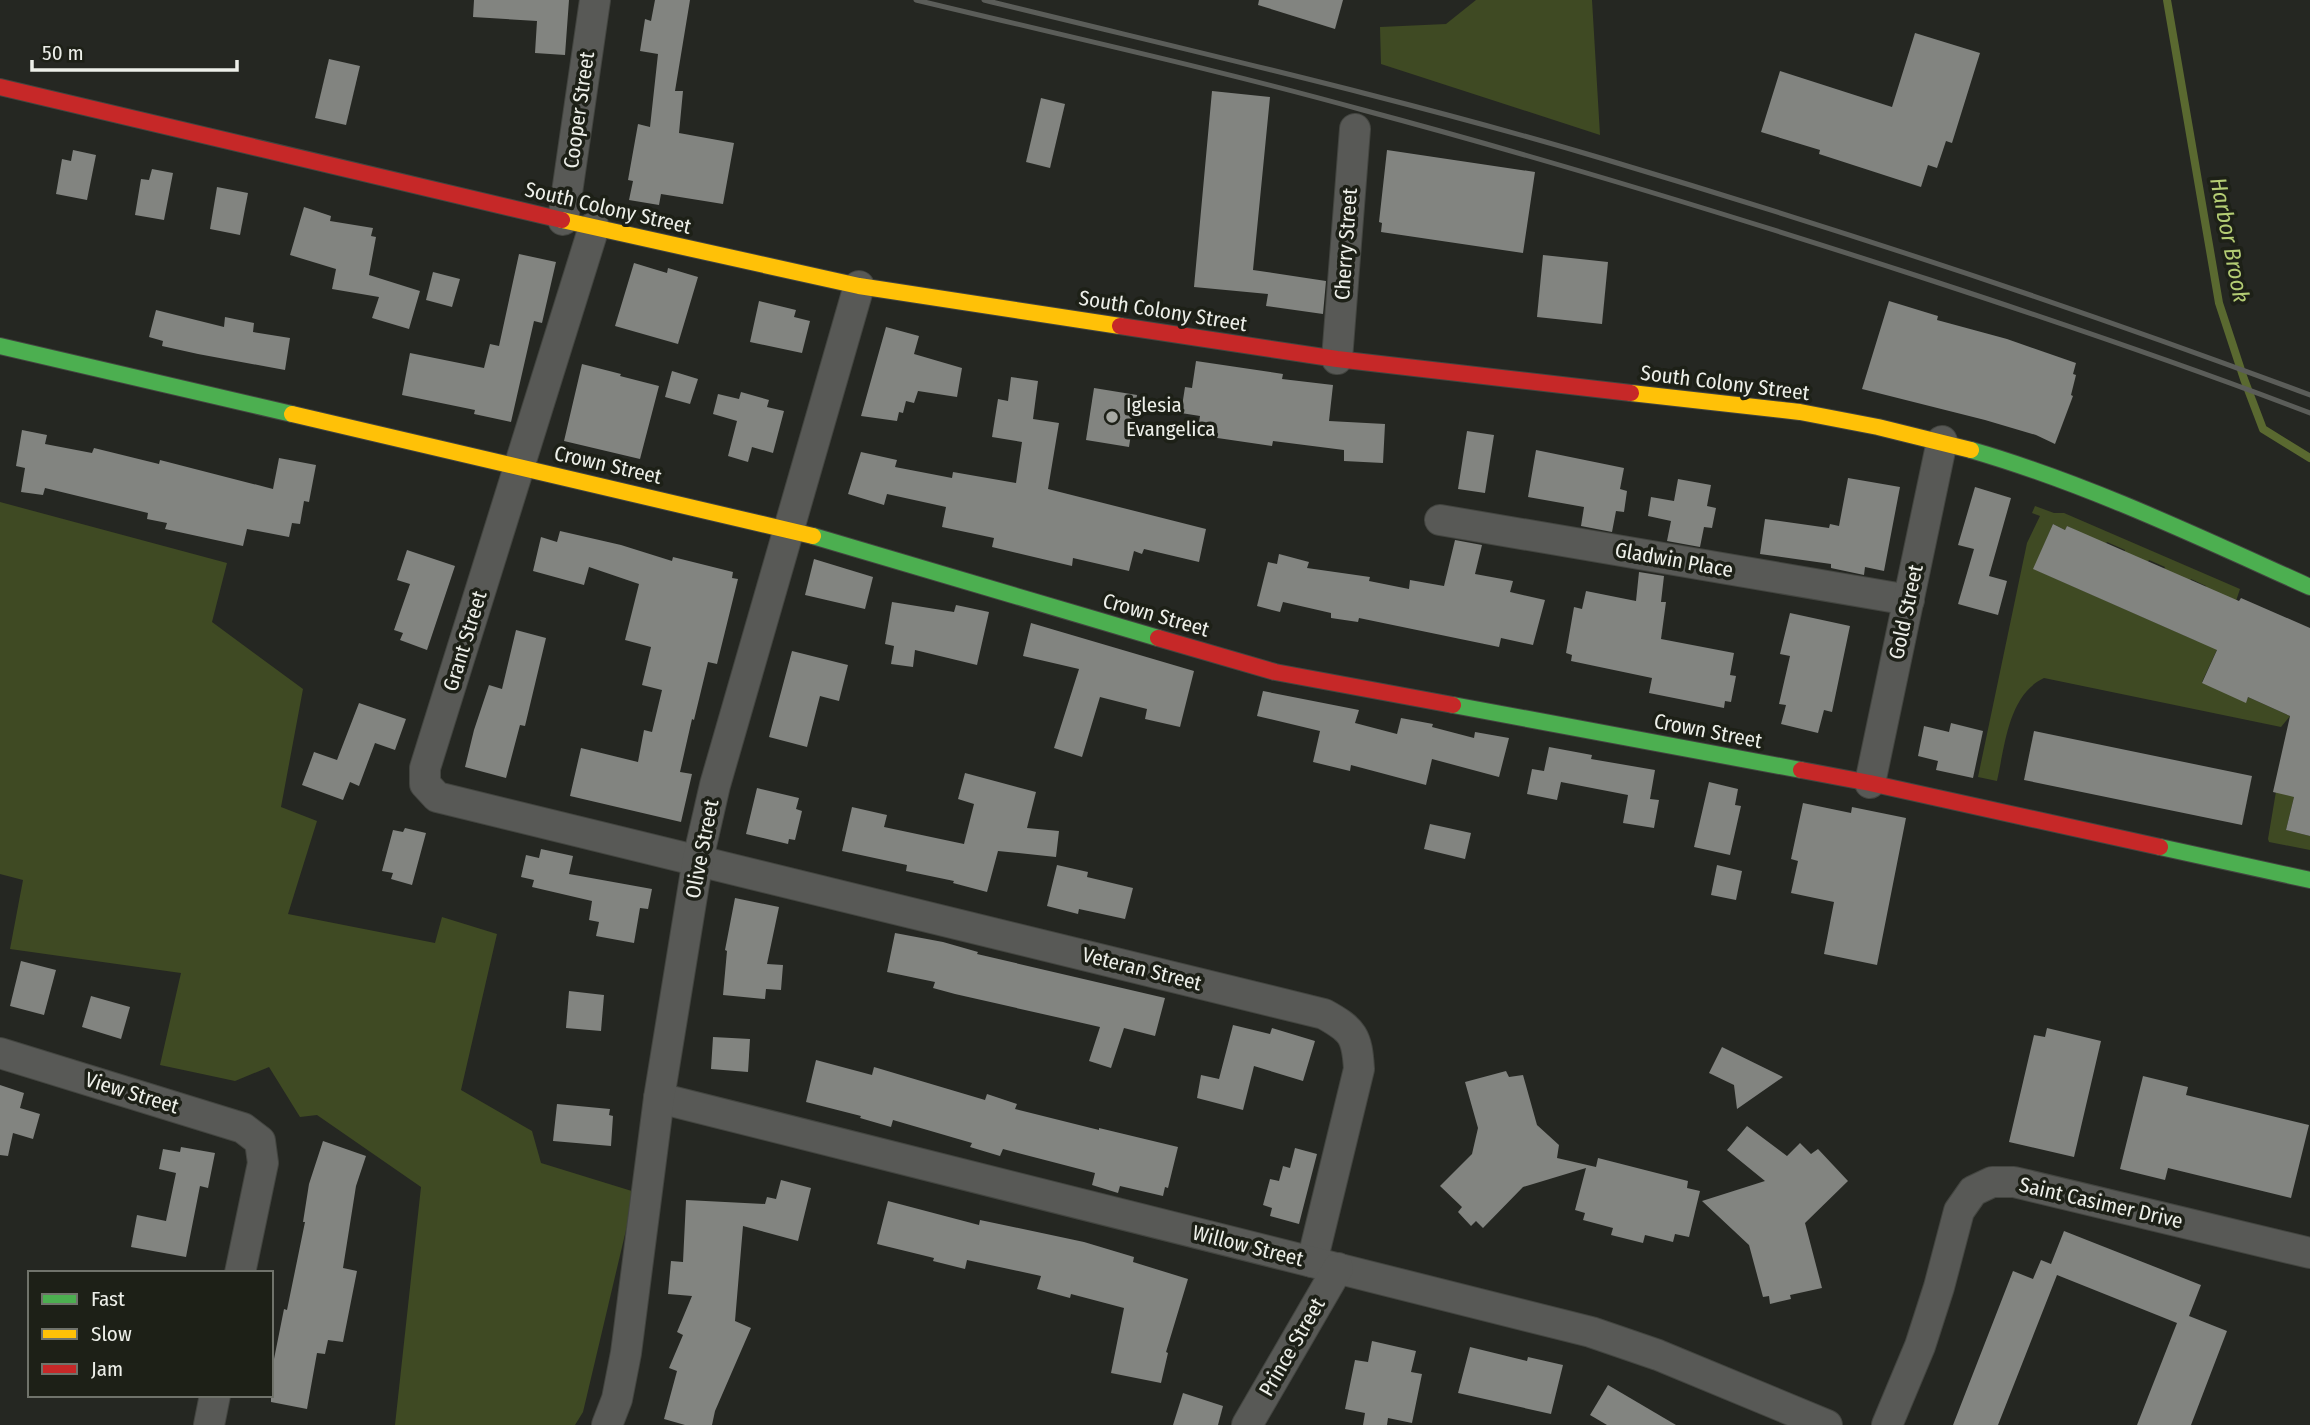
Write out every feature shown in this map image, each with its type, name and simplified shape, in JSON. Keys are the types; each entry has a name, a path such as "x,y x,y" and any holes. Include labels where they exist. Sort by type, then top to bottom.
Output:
{"street":[{"name":"Cooper Street","path":"563,220 595,0"},
{"name":"South Colony Street","path":"0,87 563,220 859,286 1338,359 1800,412 1866,424 1942,441 2009,461 2080,487 2310,587"},
{"name":"Cherry Street","path":"1338,359 1355,130"},
{"name":"Grant Street","path":"594,227 425,768 425,784 437,797 698,859"},
{"name":"Olive Street","path":"607,1425 617,1399 626,1353 659,1098 698,859 715,785 859,286"},
{"name":"Crown Street","path":"0,346 788,529 1275,671 1870,783 2310,880"},
{"name":"Gold Street","path":"1870,783 1942,441"},
{"name":"Gladwin Place","path":"1440,520 1909,600"},
{"name":"Veteran Street","path":"698,859 1324,1014 1346,1026 1358,1047 1359,1069 1325,1265"},
{"name":"View Street","path":"0,1052 243,1128 260,1141 263,1163 240,1271"},
{"name":"Willow Street","path":"659,1098 1591,1332 1658,1355 1827,1425"},
{"name":"Saint Casimer Drive","path":"1887,1425 1923,1336 1959,1211 1973,1191 1992,1182 2014,1182 2310,1253"},
{"name":"Prince Street","path":"1247,1425 1325,1265"},
{"path":"209,1425 215,1397"}],"green space":[{"path":"1476,0 1592,0 1600,135 1381,64 1380,27 1446,24"},
{"path":"0,502 227,563 212,622 303,689 281,807 317,821 288,914 435,943 442,917 497,934 461,1090 532,1131 541,1163 635,1192 583,1412 575,1425 395,1425 421,1187 317,1115 300,1117 269,1067 235,1081 160,1065 181,973 10,949 23,880 0,874"},
{"path":"2035,506 2054,513 2064,513 2240,589 2236,601 2238,604 2202,682 2246,702 2248,697 2290,716 2281,727 2044,678 2032,686 2015,709 1997,781 1978,777 2027,543 2040,516 2032,513","holes":["2053,524 2065,530 2067,526 2105,545 2107,542 2125,550 2124,554 2165,567 2163,572 2189,583 2191,579 2206,586 2197,641 2034,569"]},
{"path":"2283,750 2294,797 2286,830 2310,836 2310,850 2269,842 2268,839"}],"building":[{"path":"474,0 569,0 565,55 535,53 537,21 473,17"},
{"path":"655,0 690,0 675,91 683,91 679,133 734,143 723,204 661,194 659,205 629,200 633,181 628,180 638,124 650,127 658,54 640,51 645,19 651,21"},
{"path":"1259,0 1343,0 1335,29 1258,5"},
{"path":"1915,33 1980,53 1952,143 1946,141 1937,168 1928,165 1921,187 1819,154 1820,150 1761,132 1780,71 1892,107"},
{"path":"329,59 360,66 346,125 315,118"},
{"path":"1212,91 1270,97 1253,270 1326,281 1323,314 1266,306 1268,294 1194,287"},
{"path":"1041,98 1065,104 1050,168 1026,162"},
{"path":"73,150 96,155 87,200 56,194 62,159 71,161"},
{"path":"1387,150 1535,172 1523,253 1381,232 1382,223 1379,222"},
{"path":"152,169 173,173 164,220 135,215 141,179 149,180"},
{"path":"217,187 248,193 240,235 210,229"},
{"path":"304,207 331,216 330,221 373,228 371,236 376,237 369,275 420,291 409,329 372,318 379,297 332,289 336,269 290,255"},
{"path":"519,254 556,262 542,323 534,321 511,422 474,414 475,410 402,395 410,353 484,368 490,344 499,346"},
{"path":"1543,255 1608,262 1602,324 1537,317"},
{"path":"634,263 667,273 668,268 698,277 678,344 615,326"},
{"path":"433,272 460,279 452,307 426,300"},
{"path":"759,301 796,310 794,317 810,321 802,353 750,342"},
{"path":"1889,301 1938,316 1937,320 2007,339 2076,363 2073,396 2055,444 2036,435 1985,420 1862,389"},
{"path":"156,310 224,327 225,317 254,323 253,332 290,338 285,370 162,346 163,341 149,337"},
{"path":"886,327 919,336 914,354 962,368 957,397 918,391 914,403 906,401 903,413 899,412 897,421 861,416"},
{"path":"1196,361 1283,374 1282,379 1333,385 1329,421 1385,424 1383,463 1344,461 1344,450 1273,441 1272,446 1197,435 1200,416 1181,413 1185,387 1192,388"},
{"path":"582,364 659,386 640,459 564,441"},
{"path":"672,371 698,379 690,404 665,397"},
{"path":"1011,377 1038,381 1033,419 1059,423 1048,489 1206,529 1199,562 1144,549 1142,554 1134,551 1129,571 1073,558 1072,566 992,547 994,538 942,527 946,507 887,494 884,505 848,494 861,452 897,460 895,467 952,478 953,472 1016,483 1022,442 992,437 998,399 1008,401"},
{"name":"Iglesia Evangelica","path":"1094,388 1137,395 1129,447 1086,440"},
{"path":"741,392 769,400 767,407 784,411 773,453 752,447 748,462 728,456 737,421 713,414 718,394 739,399"},
{"path":"22,430 47,435 45,444 92,453 94,448 159,464 160,460 273,489 279,458 316,465 309,502 304,501 300,524 292,523 289,537 247,529 243,546 165,529 167,523 147,519 148,513 45,488 43,495 21,492 25,468 16,466"},
{"path":"1467,431 1494,435 1485,493 1458,489"},
{"path":"1536,450 1624,468 1620,489 1627,491 1624,512 1616,511 1612,532 1581,526 1584,507 1528,497"},
{"path":"1848,478 1900,487 1884,571 1865,567 1864,575 1831,568 1831,564 1760,554 1765,519 1829,528 1830,524 1839,526"},
{"path":"1678,479 1711,485 1707,506 1716,508 1712,528 1704,527 1700,547 1667,541 1671,521 1648,516 1651,497 1674,501"},
{"path":"1975,487 2011,498 1989,576 2007,581 1998,615 1958,604 1974,549 1958,545"},
{"path":"2053,524 2065,530 2067,526 2239,601 2241,598 2310,628 2310,836 2286,830 2294,797 2273,792 2290,716 2248,697 2246,703 2202,683 2217,650 2033,569"},
{"path":"560,531 621,545 672,561 673,557 733,572 732,578 738,579 717,664 708,662 694,720 692,719 680,772 692,774 681,822 570,796 581,748 638,762 644,730 652,732 662,690 642,685 651,647 625,640 639,584 589,567 584,585 533,571 541,537 557,542"},
{"path":"1455,540 1482,545 1475,574 1513,581 1510,592 1545,600 1533,645 1501,638 1499,647 1359,618 1358,622 1331,618 1331,613 1283,602 1280,612 1257,606 1268,562 1277,564 1279,554 1309,562 1307,568 1370,577 1369,581 1409,589 1410,580 1444,586"},
{"path":"407,550 455,566 427,650 400,640 403,633 394,630 410,584 397,580"},
{"path":"814,559 873,577 865,609 805,595"},
{"path":"1639,572 1664,576 1661,602 1666,602 1661,639 1734,653 1730,675 1736,676 1731,702 1725,701 1724,708 1649,693 1652,678 1571,661 1572,655 1566,653 1574,607 1582,609 1586,591 1636,601"},
{"path":"892,602 954,612 956,605 989,612 977,665 915,650 913,667 891,664 894,646 885,644"},
{"path":"1790,613 1850,626 1832,712 1824,710 1818,733 1781,724 1786,705 1779,704 1790,656 1780,654"},
{"path":"1031,623 1194,671 1180,727 1145,719 1147,709 1100,697 1082,757 1054,748 1079,669 1023,656"},
{"path":"516,630 546,638 525,726 520,725 506,778 465,767 489,685 502,689"},
{"path":"792,651 848,665 839,701 820,696 807,747 769,737"},
{"path":"1263,691 1359,710 1355,723 1397,734 1401,718 1433,724 1432,727 1474,738 1475,732 1509,738 1499,777 1432,759 1426,785 1351,765 1350,771 1313,762 1320,731 1257,716"},
{"path":"359,703 406,719 395,750 375,743 359,786 350,782 343,800 302,785 314,752 337,760"},
{"path":"1951,723 1983,731 1973,778 1936,770 1938,761 1918,756 1924,726 1949,732"},
{"path":"2034,731 2252,776 2242,825 2024,780"},
{"path":"1549,747 1592,755 1591,759 1655,770 1650,799 1659,800 1654,828 1623,823 1628,795 1561,782 1557,800 1527,794 1532,769 1544,771"},
{"path":"965,773 1036,792 1027,828 1059,831 1056,857 998,851 987,892 953,883 954,881 906,871 907,865 842,851 852,807 887,815 884,827 964,844 974,804 958,799"},
{"path":"1709,782 1738,789 1735,805 1741,806 1730,855 1694,847"},
{"path":"757,788 799,798 796,809 802,811 795,840 789,839 788,844 746,834"},
{"path":"1803,803 1851,813 1852,807 1906,818 1877,965 1824,954 1834,902 1791,893 1798,861 1791,859"},
{"path":"1430,824 1471,833 1465,859 1424,849"},
{"path":"405,828 426,833 412,885 391,879 393,873 382,871 393,830 403,832"},
{"path":"541,849 573,856 569,874 652,889 648,909 640,908 634,943 596,936 599,922 589,920 592,901 532,887 534,880 521,877 526,855 539,858"},
{"path":"1057,865 1088,872 1087,877 1133,888 1125,919 1079,909 1078,914 1047,906"},
{"path":"1717,865 1742,871 1736,900 1711,895"},
{"path":"735,898 779,907 767,964 783,965 781,990 766,989 765,999 723,995 725,950"},
{"path":"895,933 943,942 978,952 977,954 1165,998 1155,1036 1124,1028 1111,1068 1089,1061 1100,1027 955,994 933,988 935,982 887,972"},
{"path":"21,961 56,970 44,1015 10,1006"},
{"path":"569,991 604,995 601,1031 566,1028"},
{"path":"91,996 130,1007 121,1039 82,1027"},
{"path":"1233,1025 1270,1034 1272,1028 1315,1041 1303,1081 1254,1066 1243,1110 1197,1098 1201,1075 1219,1079"},
{"path":"2047,1028 2101,1041 2074,1157 2009,1142 2034,1035 2045,1037"},
{"path":"713,1037 750,1039 748,1072 711,1069"},
{"path":"1722,1047 1783,1077 1737,1109 1734,1085 1709,1073"},
{"path":"816,1060 872,1075 874,1067 985,1100 987,1094 1017,1104 1015,1109 1178,1147 1168,1188 1165,1187 1163,1196 1120,1186 1118,1193 1092,1185 1095,1173 1003,1149 1000,1156 970,1147 972,1143 893,1120 891,1127 806,1102"},
{"path":"1506,1071 1509,1077 1523,1075 1537,1125 1559,1145 1557,1158 1596,1167 1598,1158 1688,1181 1687,1188 1700,1191 1689,1237 1675,1234 1673,1242 1645,1235 1643,1243 1611,1235 1613,1228 1583,1220 1585,1213 1575,1210 1586,1168 1523,1187 1483,1228 1476,1221 1471,1226 1458,1212 1462,1207 1440,1186 1472,1154 1478,1128 1465,1082"},
{"path":"2143,1076 2188,1087 2186,1095 2309,1125 2291,1198 2168,1168 2165,1180 2120,1169"},
{"path":"0,1085 24,1093 20,1108 40,1114 33,1139 13,1133 8,1156 0,1155"},
{"path":"557,1104 610,1109 609,1115 613,1116 611,1146 553,1141"},
{"path":"1747,1126 1787,1156 1800,1143 1811,1154 1818,1149 1848,1181 1805,1223 1822,1288 1790,1295 1791,1299 1770,1304 1769,1296 1763,1297 1749,1245 1702,1201 1765,1181 1727,1150"},
{"path":"323,1141 366,1156 356,1186 343,1268 357,1271 343,1342 328,1340 325,1354 317,1353 307,1409 271,1402 271,1397 273,1364 305,1222 309,1184"},
{"path":"181,1147 215,1153 208,1188 200,1186 186,1257 131,1247 137,1215 166,1221 176,1173 159,1169 163,1149 180,1152"},
{"path":"1295,1148 1317,1154 1299,1224 1270,1216 1272,1208 1263,1205 1270,1179 1279,1181 1283,1166 1290,1168"},
{"path":"781,1180 811,1188 798,1241 743,1226 735,1321 751,1328 715,1411 712,1425 685,1425 664,1419 677,1371 669,1368 683,1335 677,1332 692,1296 668,1294 671,1261 683,1262 686,1200 765,1204 767,1197 776,1199"},
{"path":"888,1201 979,1225 980,1220 1084,1242 1134,1257 1133,1262 1188,1279 1166,1352 1168,1353 1161,1383 1111,1373 1124,1308 1071,1294 1070,1298 1037,1289 1041,1276 967,1260 965,1269 933,1261 934,1258 877,1244"},
{"path":"2064,1231 2201,1285 2189,1316 2227,1331 2191,1425 2137,1425 2177,1323 2057,1275 1998,1425 1953,1425 2013,1271 2033,1279 2041,1260 2051,1264"},
{"path":"1372,1341 1416,1351 1411,1372 1422,1374 1412,1423 1388,1418 1387,1425 1363,1425 1365,1413 1345,1409 1355,1360 1368,1362"},
{"path":"1470,1347 1527,1361 1528,1357 1563,1365 1551,1414 1458,1393"},
{"path":"1608,1385 1676,1425 1607,1425 1590,1415"},
{"path":"1183,1393 1223,1406 1218,1425 1173,1425"}],"waterway":[{"name":"Harbor Brook","path":"2167,0 2219,303 2263,429 2310,458"}],"railway":[{"path":"916,0 1252,81 1577,170 1978,296 2169,361 2310,413"},
{"path":"984,0 1372,95 1604,159 1959,271 2310,395"}],"traffic: fast":[{"path":"0,346 292,414"},
{"path":"1971,450 2100,495 2310,587"},
{"path":"813,536 1158,638"},
{"path":"1453,705 1801,770"},
{"path":"2160,847 2310,880"}],"traffic: slow":[{"path":"562,220 859,286 1120,326"},
{"path":"1631,393 1800,412 1878,427 1971,450"},
{"path":"292,414 813,536"}],"traffic: jam":[{"path":"0,87 562,220"},
{"path":"1120,326 1337,359 1631,393"},
{"path":"1158,638 1275,672 1453,705"},
{"path":"1801,770 2160,847"}],"place":[{"name":"Iglesia Evangelica","path":"1112,417"}]}
